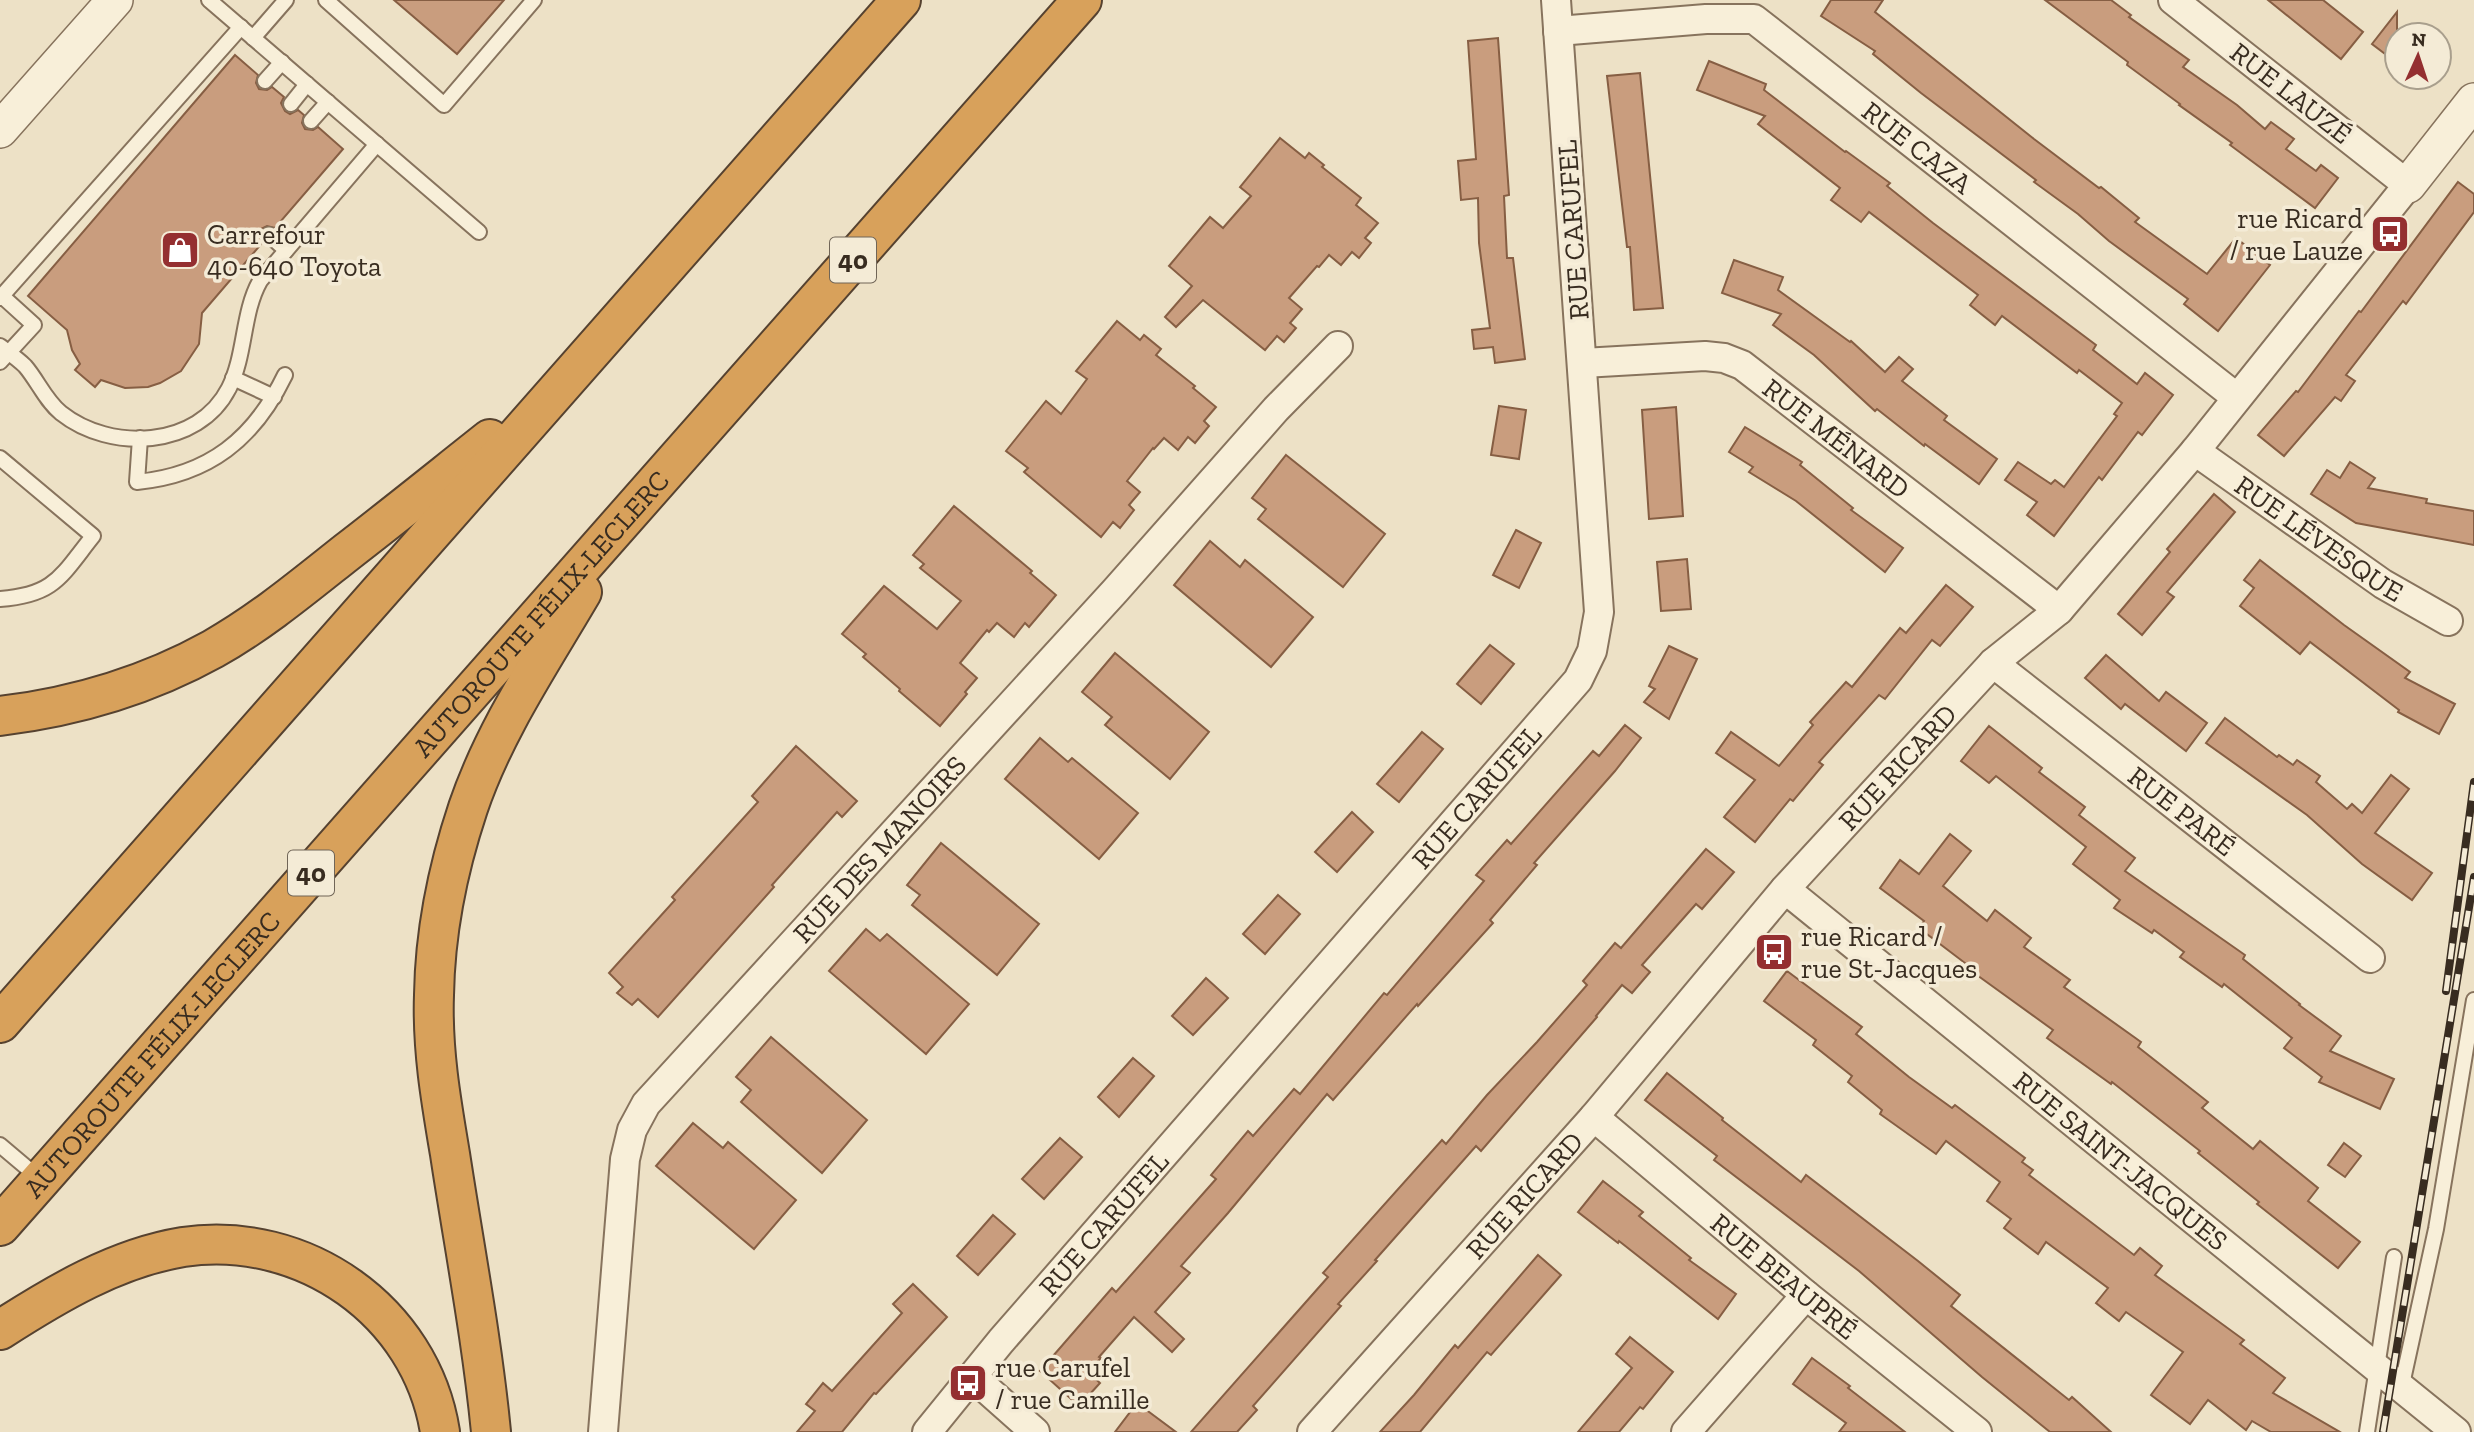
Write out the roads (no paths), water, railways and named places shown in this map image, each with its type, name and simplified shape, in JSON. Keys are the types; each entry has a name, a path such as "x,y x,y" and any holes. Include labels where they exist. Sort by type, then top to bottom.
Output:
{"highway":[{"path":"0,1023 901,0"},
{"name":"AUTOROUTE FÉLIX-LECLERC","path":"0,1226 1083,0"},
{"path":"0,716 40,710 109,693 161,674 213,649 304,587 569,376"},
{"path":"491,1432 439,1085 433,995 438,938 453,861 468,807 482,773 502,729 623,521"},
{"path":"0,1330 76,1284 160,1253 183,1247 223,1245 270,1250 331,1274 367,1299 386,1317 413,1355 425,1379 440,1432"}],"street":[{"path":"0,130 116,0"},
{"name":"RUE CARUFEL","path":"927,1432 1000,1342 1578,680 1592,651 1599,612 1556,0"},
{"name":"RUE LAUZÉ","path":"2173,0 2408,185"},
{"name":"RUE CAZA","path":"1558,31 1706,19 1754,19 2236,397"},
{"name":"RUE RICARD","path":"1312,1432 1594,1117 1785,889 1993,663 2059,610 2195,451 2474,101"},
{"name":"RUE DES MANOIRS","path":"603,1432 625,1159 632,1130 646,1104 1115,591 1276,409 1338,346"},
{"name":"RUE MÉNARD","path":"1583,363 1704,356 1724,358 1742,365 2059,610"},
{"name":"RUE LÉVESQUE","path":"2195,451 2383,584 2448,621"},
{"name":"RUE PARÉ","path":"1993,663 2370,958"},
{"name":"RUE SAINT-JACQUES","path":"1785,889 2456,1432"},
{"name":"RUE BEAUPRÉ","path":"1594,1117 1977,1432"},
{"path":"1686,1432 1806,1294"},
{"path":"973,1377 1035,1432"}],"lane":[{"path":"209,0 479,232"},
{"path":"253,38 286,0"},
{"path":"326,0 444,105 534,0"},
{"path":"241,27 1,297 34,324 3,354 24,366 49,401 71,420 113,437 140,438 169,435 200,421 222,400 233,378 243,351 253,295 266,274 377,144"},
{"path":"265,81 282,62"},
{"path":"291,104 307,84"},
{"path":"311,121 328,102"},
{"path":"269,235 286,250"},
{"path":"140,438 137,482 185,472 211,461 234,445 254,425 274,397 285,375"},
{"path":"233,378 274,397"},
{"path":"0,458 93,536 56,583 34,594 0,599"},
{"path":"2402,1388 2436,1229 2474,1000"},
{"path":"0,1145 41,1179"},
{"path":"2367,1432 2394,1257"}],"railway":[{"path":"2446,991 2474,782"},
{"path":"2383,1432 2474,877"}],"place":[{"name":"rue Ricard / rue Lauze","path":"2390,234"},
{"name":"Carrefour 40-640 Toyota","path":"180,250"},
{"name":"rue Ricard / rue St-Jacques","path":"1774,952"},
{"name":"rue Carufel / rue Camille","path":"968,1383"}]}
